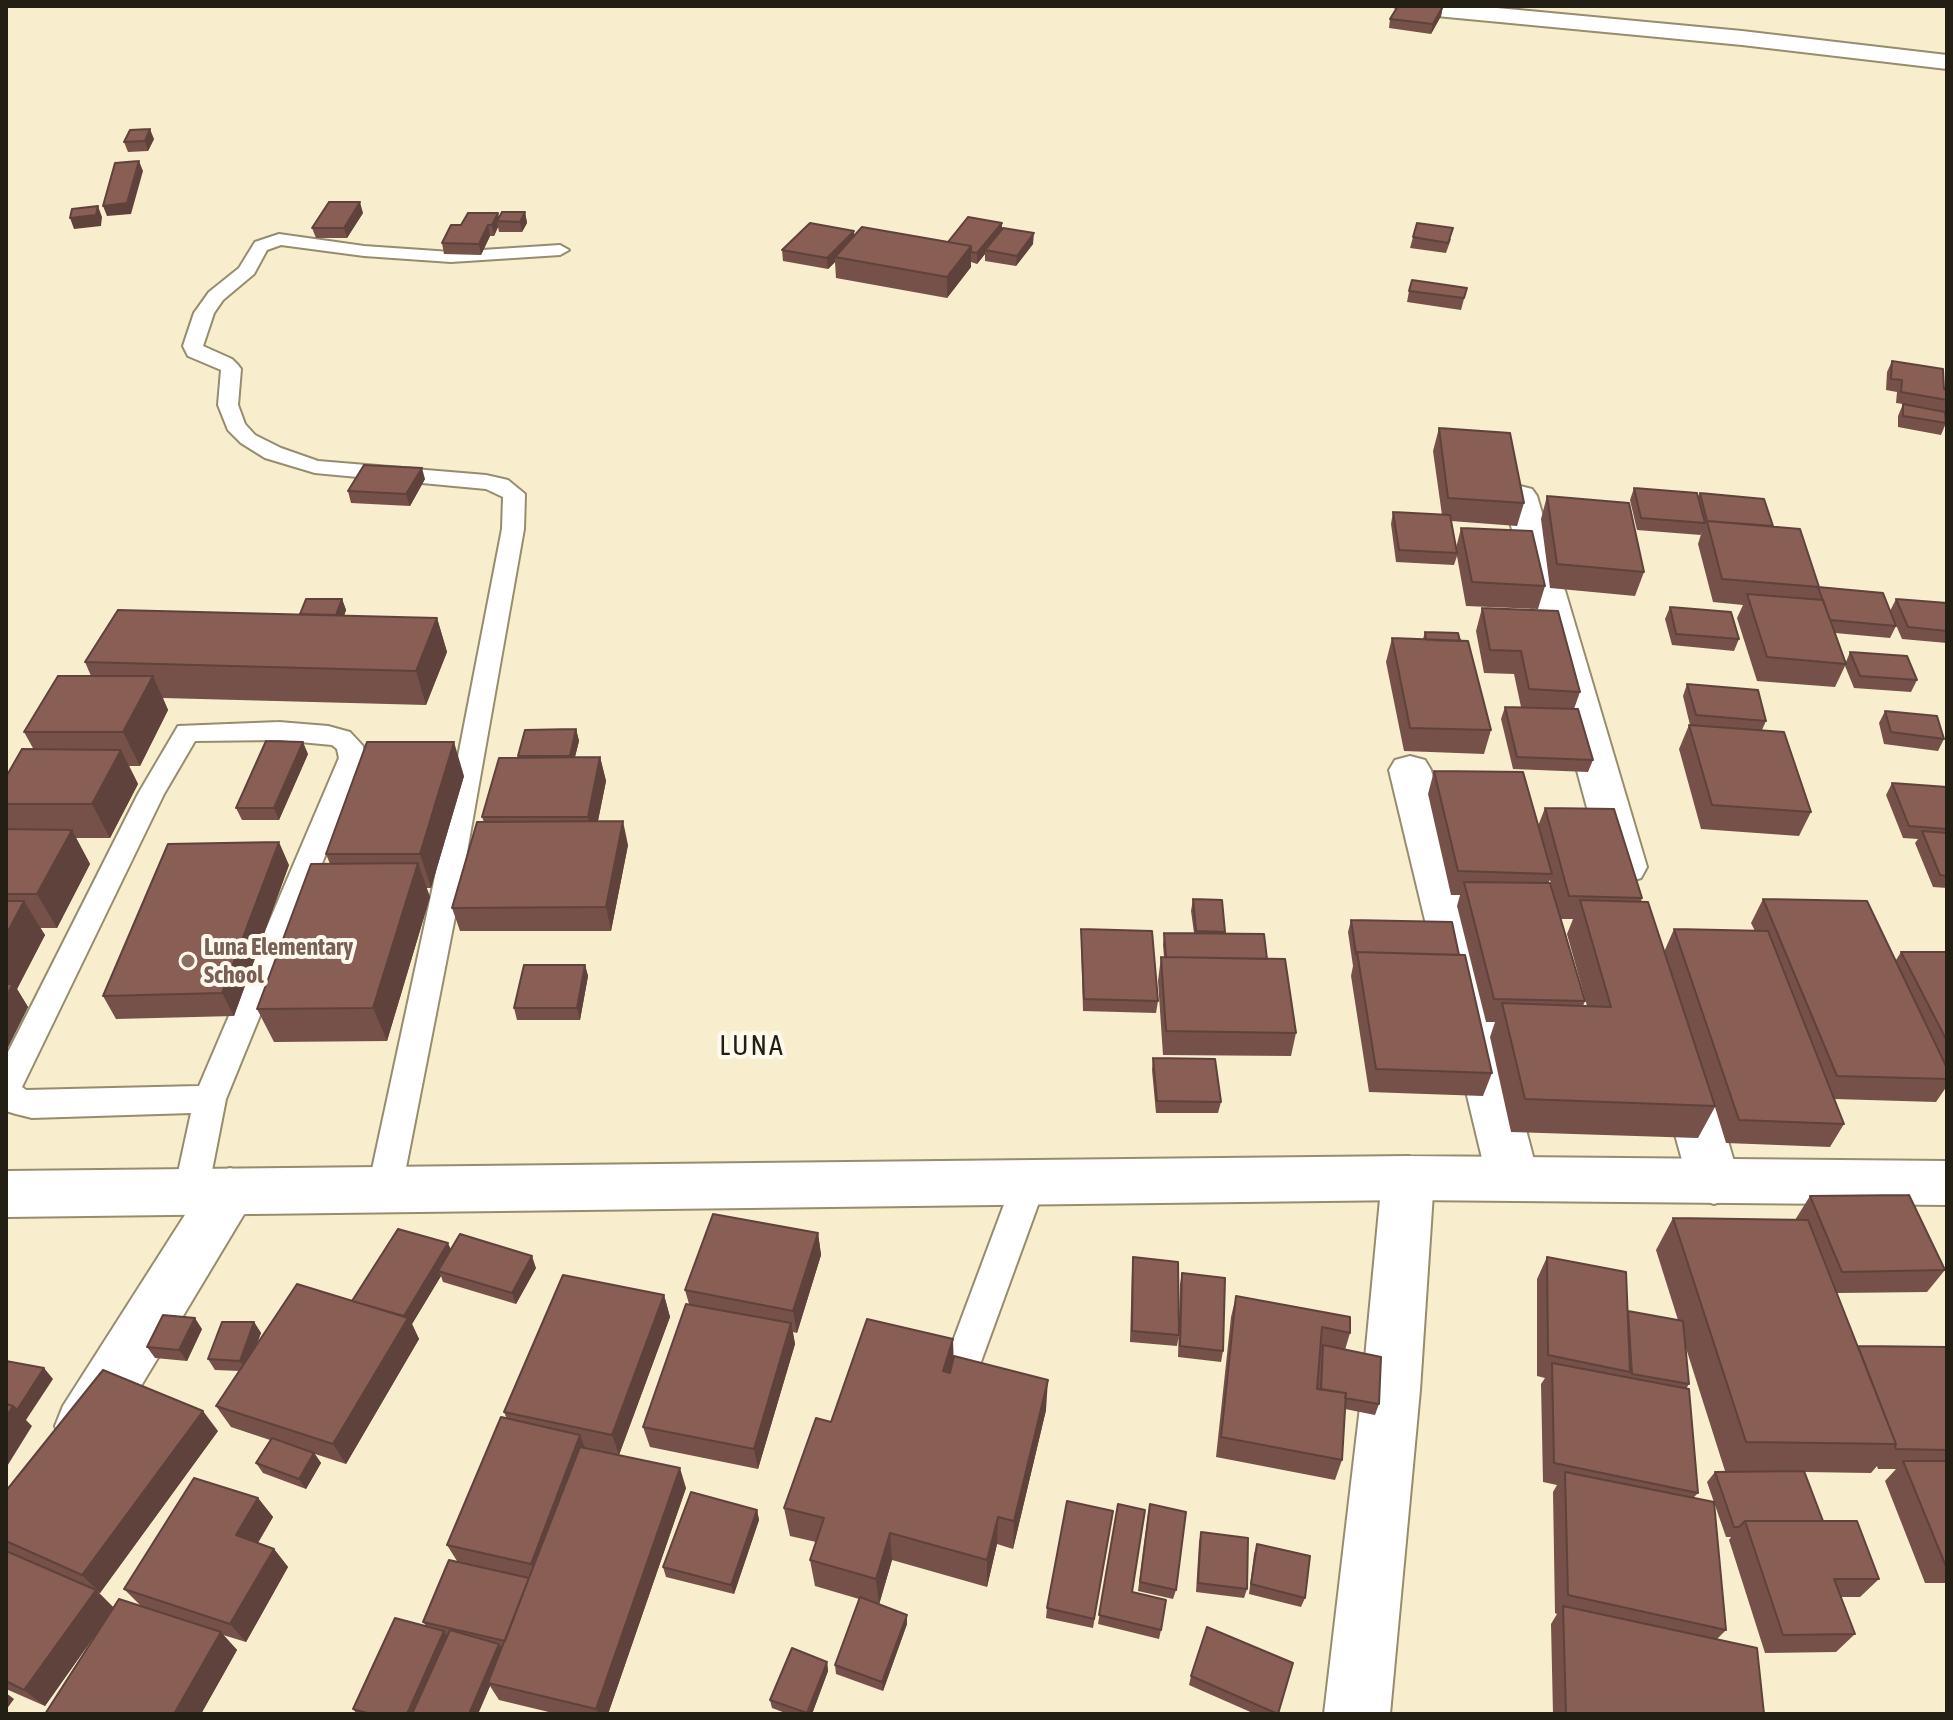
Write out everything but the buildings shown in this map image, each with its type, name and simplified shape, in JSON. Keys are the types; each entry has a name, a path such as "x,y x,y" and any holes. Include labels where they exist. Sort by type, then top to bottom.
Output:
{"street":[{"path":"1405,6 1742,38 1947,62"},
{"path":"1520,496 1637,907"},
{"path":"1410,770 1513,1179"},
{"path":"1676,1044 1714,1182"},
{"path":"1357,1714 1389,1406 1408,1178"},
{"path":"6,1194 1408,1178 1947,1183"},
{"path":"50,1472 94,1412 210,1190"}],"lane":[{"path":"385,1188 453,855 513,529 514,494 500,485 486,482 315,467 273,453 248,439 235,426 228,405 231,369 225,363 195,352 193,346 204,313 216,296 247,270 261,246 279,239 364,251 451,257 560,250"},
{"path":"210,1099 32,1105 16,1101 6,1089 151,794 187,732 279,731 341,738 350,746 352,758 210,1099 210,1190"},
{"path":"951,1396 1029,1183"}],"place":[{"name":"Luna Elementary School","path":"188,961"}],"district":[{"name":"LUNA","path":"752,1046"}]}
